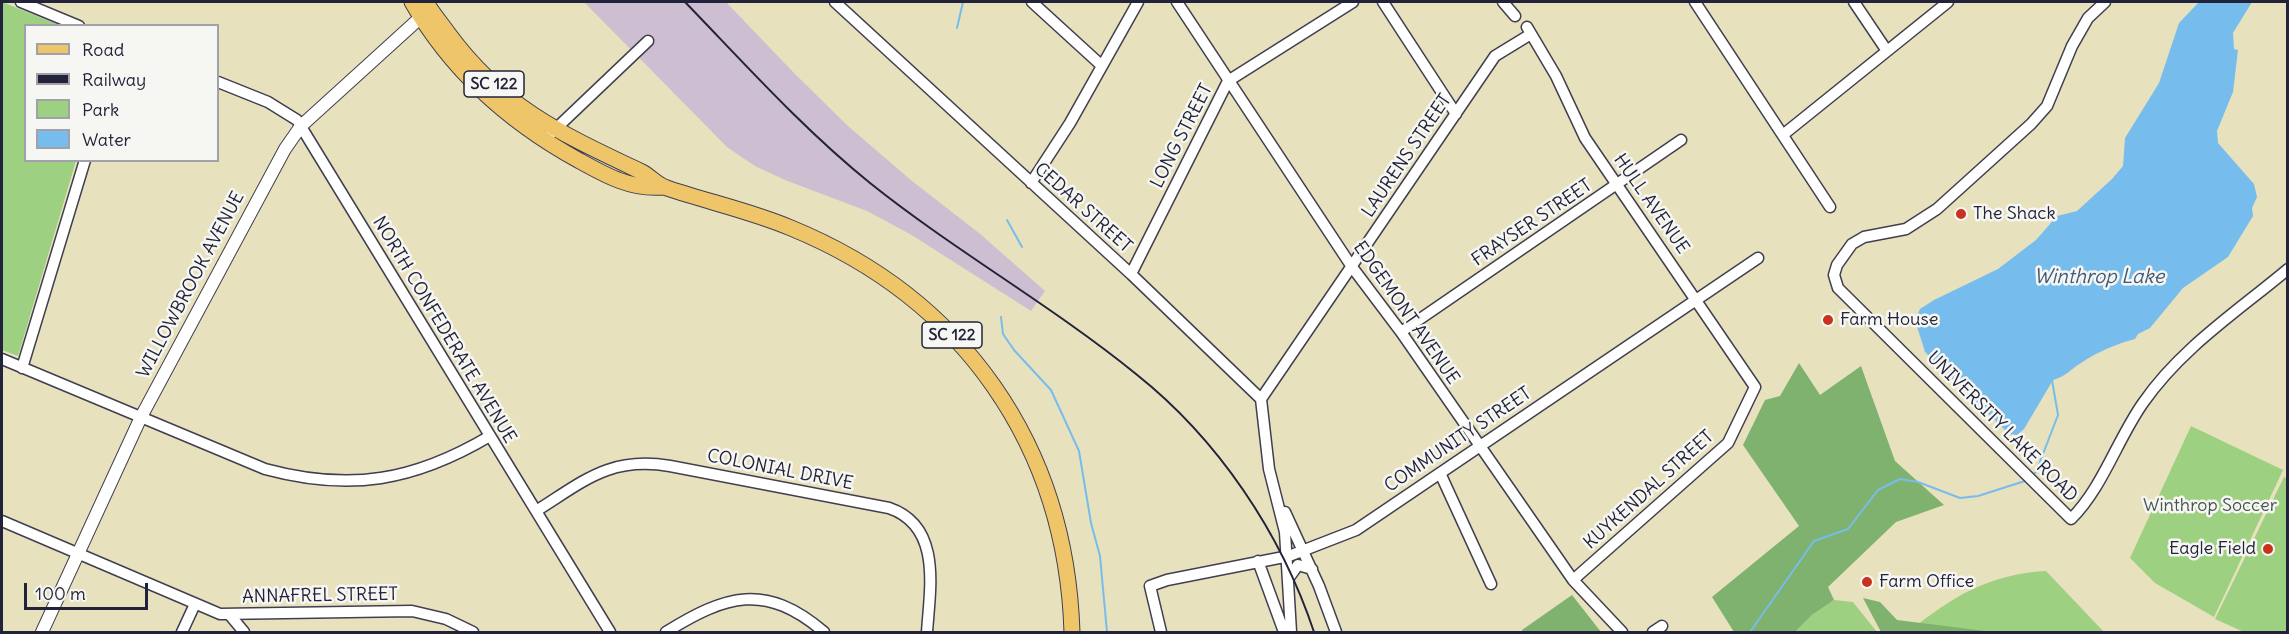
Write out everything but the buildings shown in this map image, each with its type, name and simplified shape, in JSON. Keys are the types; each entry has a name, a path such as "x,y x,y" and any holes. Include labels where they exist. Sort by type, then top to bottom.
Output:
{"main road":[{"name":"SC 122","path":"412,2 428,7 460,50 508,99 550,135 606,176 643,189 663,187 774,221 846,255 894,285 927,311 967,351 1017,421 1046,485 1065,554 1072,633"}],"street":[{"path":"21,2 74,24"},
{"name":"CEDAR STREET","path":"835,2 1131,274 1262,399"},
{"path":"1032,2 1101,65"},
{"path":"1031,183 1064,133 1138,2"},
{"name":"EDGEMONT AVENUE","path":"1177,2 1352,267 1401,332 1573,580 1622,633"},
{"name":"LONG STREET","path":"1131,274 1228,81 1353,2"},
{"path":"1383,2 1456,114"},
{"path":"1503,2 1515,16"},
{"path":"1695,2 1830,207"},
{"path":"1854,2 1887,51"},
{"path":"1784,134 1948,2"},
{"name":"UNIVERSITY LAKE ROAD","path":"2105,2 2088,18 2072,46 2047,106 2031,124 1937,208 1906,229 1864,237 1852,244 1837,265 1834,275 1838,288 2071,519 2085,505 2143,403 2171,366 2288,269"},
{"name":"WILLOWBROOK AVENUE","path":"42,633 141,417 279,160 301,126 428,7"},
{"name":"LAURENS STREET","path":"1262,399 1495,56 1529,31"},
{"name":"HULL AVENUE","path":"1529,31 1556,76 1585,138 1755,387"},
{"path":"550,135 648,41"},
{"name":"NORTH CONFEDERATE AVENUE","path":"219,82 285,111 301,126 610,633"},
{"name":"FRAYSER STREET","path":"1401,332 1681,140"},
{"path":"22,368 84,162"},
{"name":"COMMUNITY STREET","path":"1161,633 1150,586 1167,580 1304,552 1356,530 1758,258"},
{"path":"2,359 265,469 291,476 339,482 369,481 419,470 453,458 490,436"},
{"name":"KUYKENDAL STREET","path":"1573,580 1728,443 1755,387"},
{"path":"1262,399 1269,462 1285,532 1291,633"},
{"name":"COLONIAL DRIVE","path":"536,512 604,470 637,462 670,466 889,508 913,522 928,550 927,633"},
{"path":"1440,473 1491,584"},
{"path":"1278,500 1312,569 1336,633"},
{"name":"ANNAFREL STREET","path":"2,521 220,614 412,611 446,619 473,633"},
{"path":"1285,532 1293,548 1304,552"},
{"path":"1288,578 1293,564 1304,552"},
{"path":"1258,561 1284,633"},
{"path":"1288,578 1301,564 1312,569"},
{"path":"666,633 718,604 758,600 792,609 824,633"},
{"path":"182,633 195,603"},
{"path":"230,615 243,633"}],"shaded area":[{"path":"584,2 726,2 848,126 912,181 979,233 1045,291 1031,311 910,234 867,211 785,180 755,166 727,147"}],"green space":[{"path":"2,2 57,24 24,24 24,162 76,162 18,356 2,350"},
{"path":"1799,363 1820,395 1861,366 1895,461 1944,505 1896,522 1828,587 1834,600 1812,615 1795,632 1734,632 1712,597 1799,526 1743,445 1765,400 1780,396"},
{"name":"Winthrop Soccer","path":"2191,426 2283,470 2214,617 2155,583 2130,558"},
{"name":"Eagle Field","path":"2284,477 2288,479 2287,632 2244,632 2215,619"},
{"path":"2046,571 2104,632 1908,632 1940,608 1972,589 2007,577"},
{"path":"1572,595 1601,632 1523,632 1522,630"},
{"path":"1863,598 1880,602 1897,620 1993,632 1881,632"},
{"path":"1834,600 1853,602 1877,632 1795,632 1812,615"}],"water":[{"name":"Winthrop Lake","path":"2199,2 2252,2 2233,33 2234,49 2238,50 2233,92 2217,131 2218,143 2254,184 2257,197 2252,208 2253,216 2228,257 2183,288 2150,328 2138,334 2135,339 2094,355 2053,380 2024,429 2017,435 2009,434 1925,352 1915,320 1920,309 1934,300 1998,269 2036,240 2057,216 2077,211 2112,179 2123,166 2125,138 2159,83 2179,23"}],"waterway":[{"path":"957,28 963,2"},
{"path":"1007,220 1022,247"},
{"path":"1001,317 1003,334 1014,350 1051,390 1079,451 1091,523 1100,556 1107,632"},
{"path":"2032,475 2036,472 2058,415 2052,380"},
{"path":"1750,632 1814,541 1848,529 1878,490 1900,479 1918,482 1960,498 1978,496 2025,481"}],"railway":[{"path":"685,2 821,141 870,183 935,232 1104,349 1166,400 1194,428 1220,458 1265,524 1284,559 1314,632"}],"place":[{"name":"The Shack","path":"1961,214"},
{"name":"Farm House","path":"1828,320"},
{"name":"Eagle Field","path":"2268,549"},
{"name":"Farm Office","path":"1867,582"}]}
